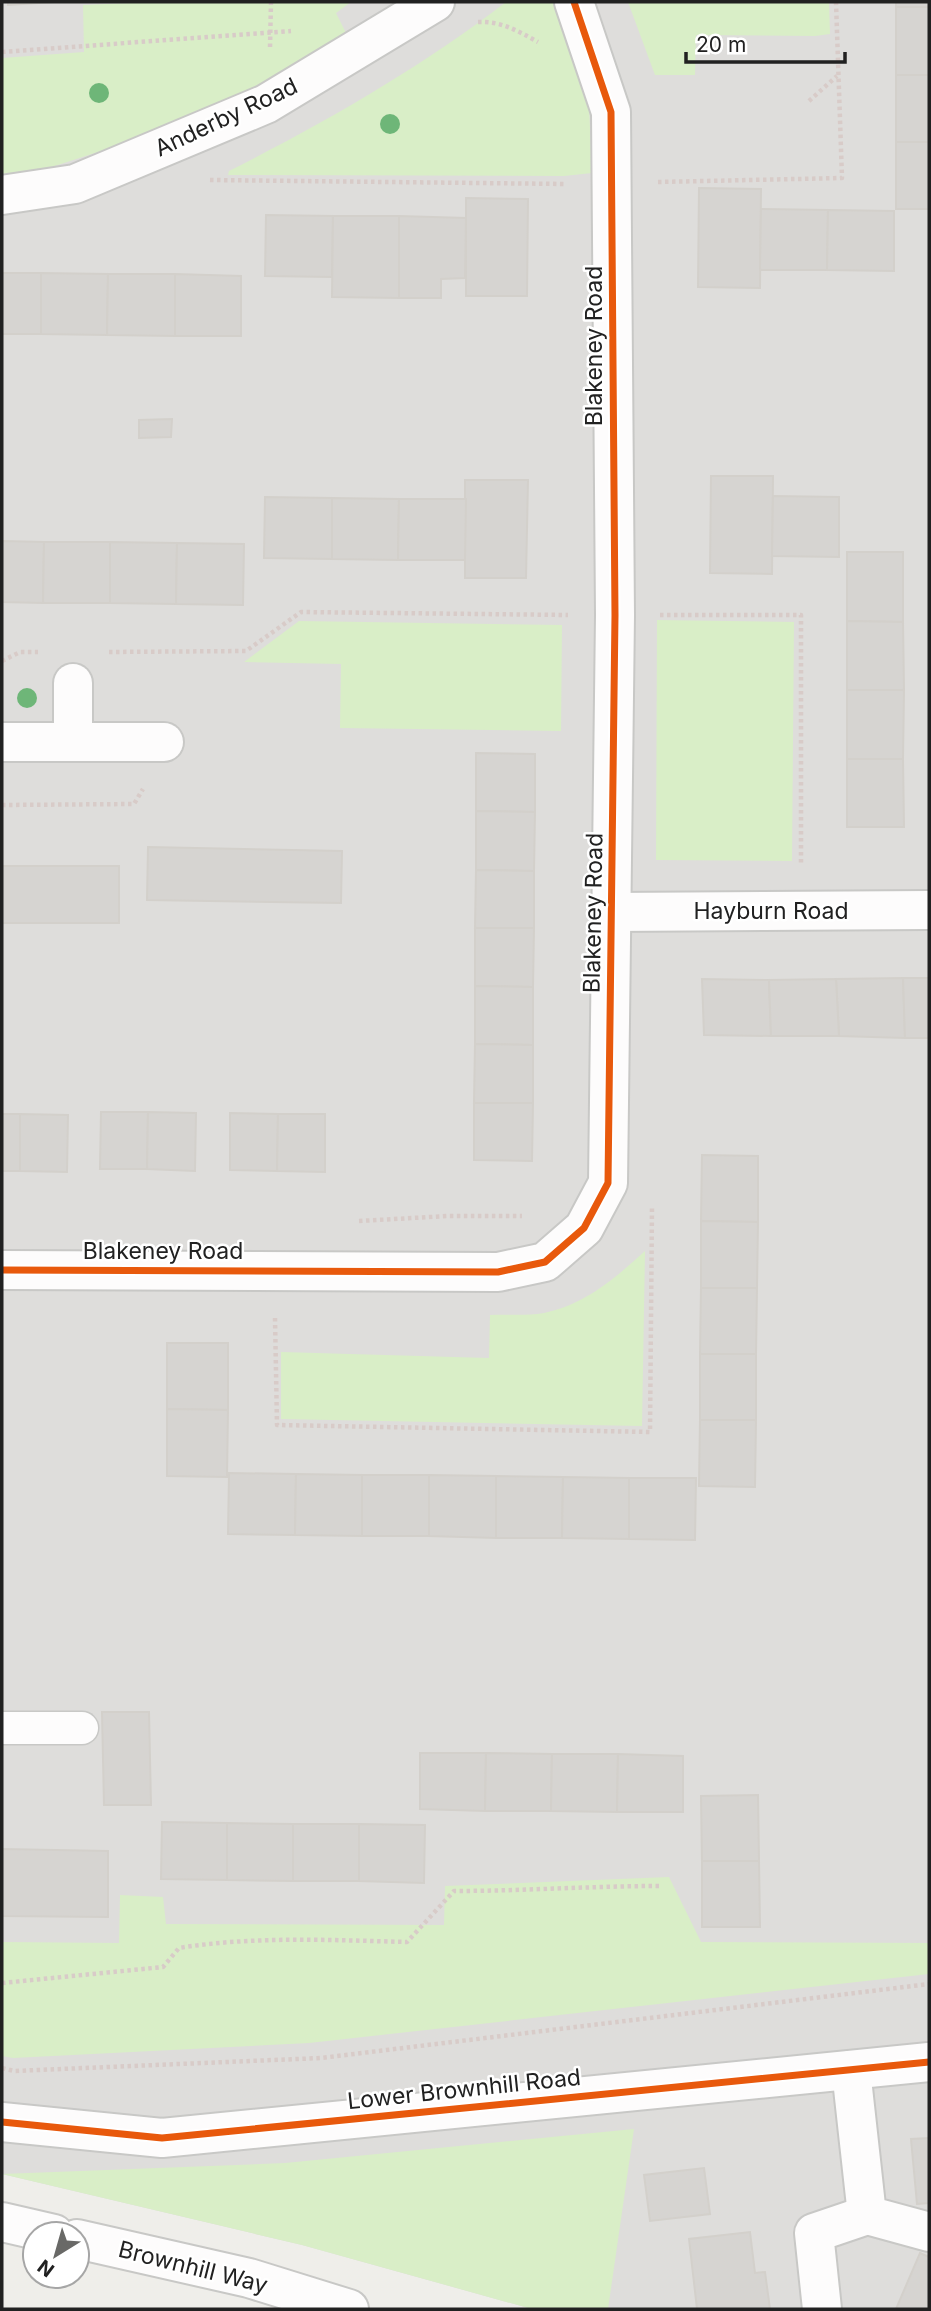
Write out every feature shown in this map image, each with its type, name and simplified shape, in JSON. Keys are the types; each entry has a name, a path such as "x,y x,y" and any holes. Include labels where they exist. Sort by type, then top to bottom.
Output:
{"street":[{"name":"Anderby Road","path":"2,195 75,184 266,104 435,2"},
{"name":"Blakeney Road","path":"2,1270 498,1272 545,1262 584,1228 608,1182 615,615 611,112 574,2"},
{"path":"72,683 74,742"},
{"path":"2,742 164,742"},
{"name":"Hayburn Road","path":"612,912 929,910"},
{"name":"Lower Brownhill Road","path":"2,2122 162,2138 929,2062"},
{"path":"851,2070 867,2215"},
{"path":"822,2309 814,2233 867,2215 929,2232"},
{"path":"2,2222 21,2226"},
{"name":"Brownhill Way","path":"91,2242 249,2278 349,2309"}],"lane":[{"path":"2,1728 82,1728"}],"path":[{"path":"205,180 612,184 842,178 836,2"},
{"path":"401,23 489,21 507,26 545,49"},
{"path":"2,52 297,31"},
{"path":"809,101 838,75"},
{"path":"100,652 246,651 301,612 800,615 802,911"},
{"path":"2,661 20,652 47,652"},
{"path":"2,804 134,804 157,769 164,742"},
{"path":"353,1221 448,1216 523,1216"},
{"path":"2,1983 163,1967 178,1948 214,1942 407,1942 454,1891 660,1886"},
{"path":"2,2068 15,2070 321,2058 929,1984"}],"shaded area":[{"path":"2,2 929,2 929,2309 532,2309 302,2245 2,2174"}],"green space":[{"path":"153,2 351,2 336,13 346,33 253,88 157,133 33,173 2,177 2,58 84,52 83,5"},
{"path":"506,2 553,3 576,49 589,105 592,173 564,176 228,175 229,171 337,113 406,72"},
{"path":"628,2 829,2 830,34 696,35 695,75 655,75"},
{"path":"657,620 794,622 792,861 656,860"},
{"path":"299,621 562,625 561,731 340,728 341,664 244,662"},
{"path":"645,1251 642,1426 281,1419 281,1352 489,1358 490,1315 537,1314 559,1309 586,1297 610,1281"},
{"path":"669,1877 701,1942 929,1943 929,1974 309,2043 13,2058 2,2056 2,1942 119,1943 120,1895 163,1897 166,1924 444,1925 445,1886"},
{"path":"634,2129 608,2309 532,2309 302,2245 2,2174 285,2163"}],"building":[{"path":"8,2 55,2 8,5"},
{"path":"896,2 929,2 929,7 896,7"},
{"path":"896,7 929,7 929,75 896,75"},
{"path":"896,75 929,75 929,142 896,142"},
{"path":"896,142 929,142 929,209 896,209"},
{"path":"699,188 761,189 760,288 698,287"},
{"path":"466,198 528,199 527,296 466,296"},
{"path":"761,209 828,210 827,270 760,270"},
{"path":"828,210 894,211 894,271 827,270"},
{"path":"266,215 333,216 332,277 265,276"},
{"path":"333,216 399,216 399,298 332,297"},
{"path":"399,216 466,218 465,278 441,279 441,298 399,298"},
{"path":"2,273 41,273 41,334 2,334"},
{"path":"41,273 108,274 107,335 41,334"},
{"path":"108,274 175,274 175,336 107,335"},
{"path":"175,274 241,276 241,336 175,336"},
{"path":"172,419 171,437 139,438 139,420"},
{"path":"711,476 773,476 772,574 710,573"},
{"path":"465,480 528,480 526,578 465,578"},
{"path":"773,496 839,497 839,557 772,556"},
{"path":"265,497 332,498 332,559 264,558"},
{"path":"332,498 399,499 398,560 332,559"},
{"path":"399,499 466,499 465,560 398,560"},
{"path":"2,541 44,542 43,603 2,602"},
{"path":"44,542 110,542 110,603 43,603"},
{"path":"110,542 177,543 176,604 110,603"},
{"path":"177,543 244,544 243,605 176,604"},
{"path":"847,552 903,552 903,622 847,621"},
{"path":"847,621 903,622 904,690 847,690"},
{"path":"847,690 904,690 903,759 847,759"},
{"path":"476,753 535,754 535,812 476,811"},
{"path":"847,759 903,759 904,827 847,827"},
{"path":"476,811 535,812 534,871 476,870"},
{"path":"148,847 342,851 341,903 147,900"},
{"path":"2,866 119,866 119,923 2,923"},
{"path":"476,870 534,871 534,928 475,928"},
{"path":"475,928 534,928 533,987 475,986"},
{"path":"903,978 905,1038 839,1036 836,979"},
{"path":"903,978 929,978 929,1038 905,1038"},
{"path":"702,979 769,980 771,1036 704,1035"},
{"path":"836,979 839,1036 771,1036 769,980"},
{"path":"475,986 533,987 533,1045 475,1044"},
{"path":"475,1044 533,1045 533,1103 474,1103"},
{"path":"474,1103 533,1103 532,1161 474,1160"},
{"path":"101,1112 148,1112 147,1169 100,1169"},
{"path":"148,1112 196,1113 195,1171 147,1169"},
{"path":"230,1113 278,1114 277,1171 230,1170"},
{"path":"2,1114 20,1114 20,1171 2,1171"},
{"path":"20,1114 68,1115 67,1172 20,1171"},
{"path":"278,1114 325,1114 325,1172 277,1171"},
{"path":"702,1155 758,1156 758,1222 701,1221"},
{"path":"701,1221 758,1222 757,1288 701,1288"},
{"path":"701,1288 757,1288 756,1354 700,1354"},
{"path":"167,1343 228,1343 228,1410 167,1409"},
{"path":"700,1354 756,1354 756,1420 700,1420"},
{"path":"167,1409 228,1410 227,1477 167,1476"},
{"path":"700,1420 756,1420 755,1487 699,1486"},
{"path":"229,1473 296,1474 295,1535 228,1534"},
{"path":"296,1474 362,1475 362,1536 295,1535"},
{"path":"362,1475 429,1475 429,1536 362,1536"},
{"path":"429,1475 496,1476 496,1538 429,1536"},
{"path":"496,1476 563,1477 562,1538 496,1538"},
{"path":"563,1477 629,1478 629,1539 562,1538"},
{"path":"629,1478 696,1478 695,1540 629,1539"},
{"path":"102,1712 149,1712 151,1805 104,1805"},
{"path":"420,1753 486,1753 485,1811 420,1809"},
{"path":"486,1753 552,1754 551,1811 485,1811"},
{"path":"552,1754 618,1754 617,1812 551,1811"},
{"path":"618,1754 683,1756 683,1812 617,1812"},
{"path":"758,1795 759,1861 702,1861 701,1796"},
{"path":"162,1822 227,1823 227,1880 161,1879"},
{"path":"227,1823 293,1824 293,1881 227,1880"},
{"path":"293,1824 359,1824 359,1881 293,1881"},
{"path":"359,1824 425,1825 424,1883 359,1881"},
{"path":"2,1849 108,1851 108,1917 2,1916"},
{"path":"702,1861 759,1861 760,1927 702,1927"},
{"path":"929,2138 929,2203 917,2204 911,2139"},
{"path":"704,2168 710,2214 650,2221 644,2175"},
{"path":"750,2232 755,2273 765,2272 770,2309 697,2309 689,2239"},
{"path":"920,2253 929,2257 929,2309 896,2309"}],"cycle path":[{"path":"2,1270 498,1272 545,1262 584,1228 608,1183 615,615 611,112 574,2"},
{"path":"2,2122 162,2138 929,2062"}]}
